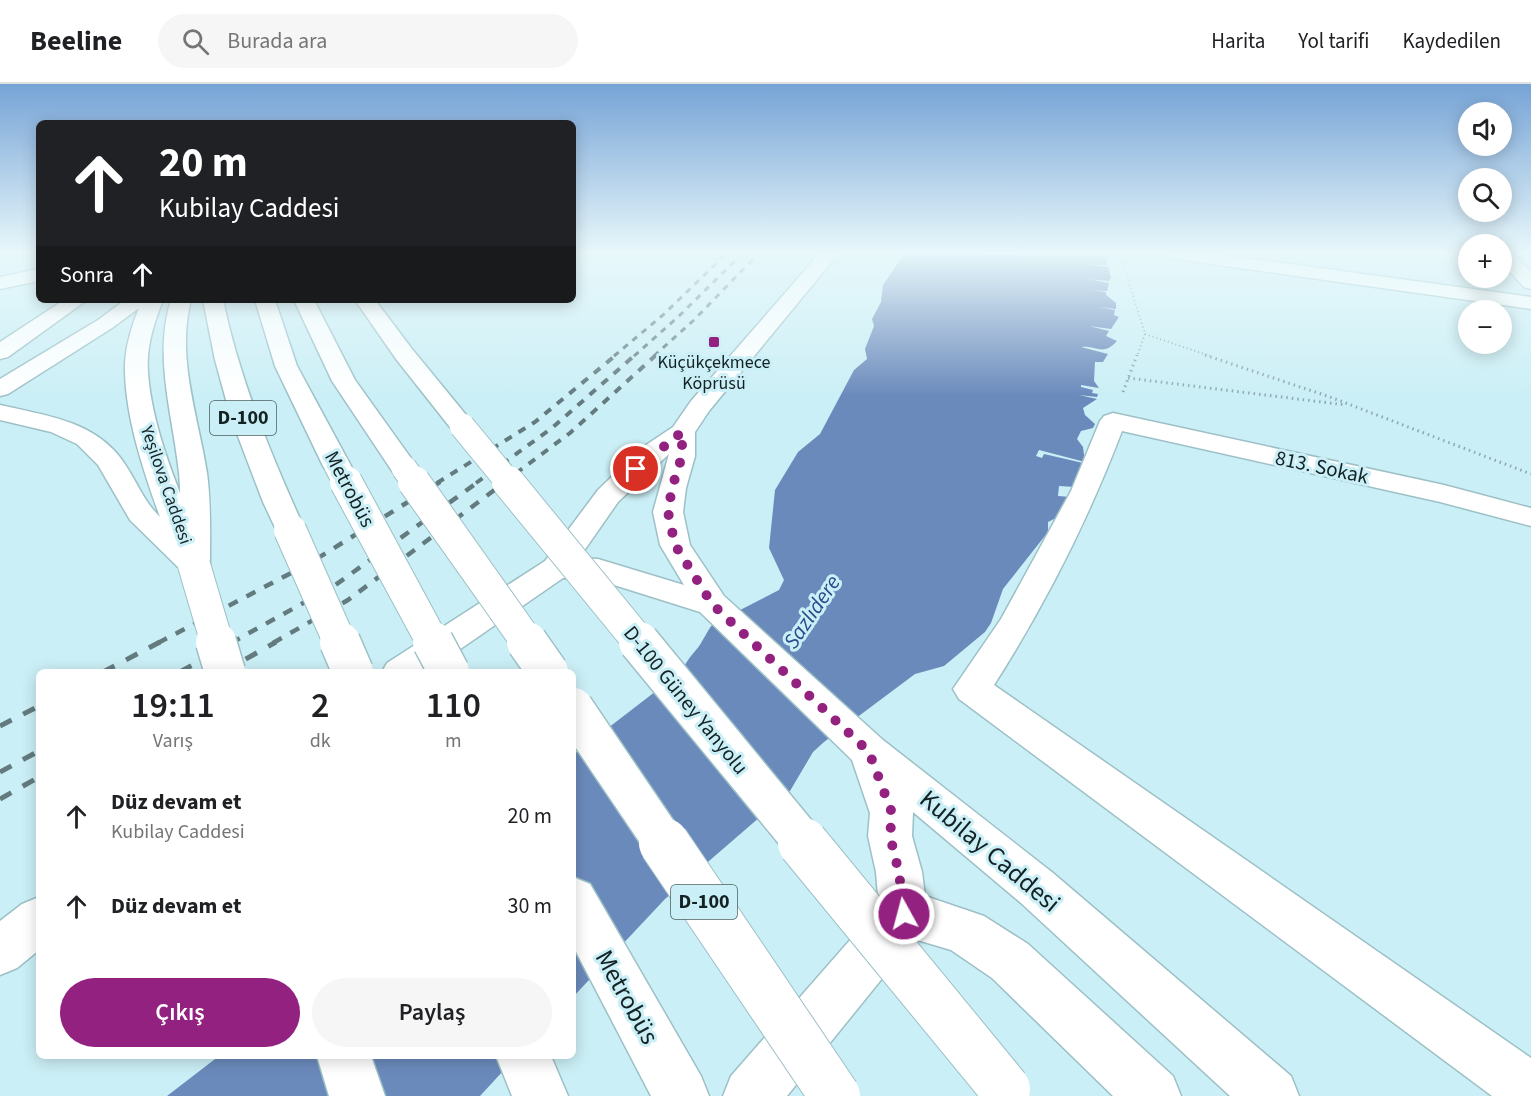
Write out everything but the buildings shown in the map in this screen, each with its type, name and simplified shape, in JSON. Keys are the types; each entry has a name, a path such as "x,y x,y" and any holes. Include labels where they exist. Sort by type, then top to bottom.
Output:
{"main road":[{"path":"404,669 556,568 608,496 650,455 682,432 700,406 789,301"},
{"path":"0,352 73,303"},
{"path":"0,390 105,324 134,303"},
{"name":"Yeşilova Caddesi","path":"152,303 141,329 135,371 145,423 160,478 194,565"},
{"path":"180,303 172,336 190,442 195,496 194,565 224,669"},
{"name":"D-100","path":"214,303 227,371 250,440 352,669"},
{"name":"Metrobüs","path":"266,303 286,366 448,669"},
{"path":"305,303 344,381 546,669"},
{"name":"D-100 Güney Yanyolu","path":"367,303 404,354 462,426 1008,1093"},
{"path":"0,412 60,427 87,438 109,461 140,514 194,565"},
{"path":"1113,421 1080,502 1015,624 972,689 1531,1092"},
{"name":"813. Sokak","path":"1113,421 1444,494 1531,517"},
{"path":"0,436 60,427"},
{"path":"682,432 682,456 672,488 668,512 675,545 712,604"},
{"path":"556,568 598,569 634,582 712,604"},
{"name":"Kubilay Caddesi","path":"712,604 869,752 1037,888 1271,1096"},
{"name":"D-100","path":"576,712 835,1096"},
{"path":"752,1096 904,914 899,873 890,836 892,813 869,752"},
{"name":"Metrobüs","path":"576,904 681,1096"},
{"path":"0,928 36,908"},
{"path":"904,914 967,932 1010,961 1153,1096"},
{"path":"0,951 36,922"},
{"path":"345,1059 357,1096"},
{"path":"524,1059 540,1096"}],"path":[{"path":"1113,421 1145,334 1135,301"},
{"path":"1145,334 1352,406 1531,474"},
{"path":"1128,378 1352,406"}],"water":[{"name":"Sazlıdere","path":"881,302 1116,303 1116,309 1099,307 1115,310 1114,315 1119,317 1111,329 1089,326 1109,331 1106,336 1117,341 1112,346 1103,349 1081,347 1108,354 1103,362 1095,362 1094,381 1099,388 1081,385 1081,387 1093,390 1092,393 1098,394 1097,397 1079,395 1097,399 1083,408 1085,415 1095,424 1093,428 1081,431 1077,439 1083,447 1085,462 1039,450 1036,456 1042,458 1044,454 1083,463 1075,487 1059,486 1058,496 1070,497 1060,516 1048,522 1048,532 1003,589 991,623 985,632 944,666 915,674 824,742 813,752 790,791 665,899 576,994 576,753 682,671 713,624 779,590 784,580 769,548 775,490 798,452 820,434 854,370 867,359 865,349 874,326 872,319"},
{"path":"215,1059 514,1059 480,1096 167,1096"}],"railway":[{"path":"614,356 677,301"},
{"path":"634,356 694,301"},
{"path":"654,356 712,301"},
{"path":"437,483 535,422 616,355"},
{"path":"476,483 552,428 635,355"},
{"path":"503,483 570,433 656,355"},
{"path":"158,643 310,563 440,482"},
{"path":"231,643 334,586 478,482"},
{"path":"273,643 348,600 505,482"},
{"path":"109,669 160,642"},
{"path":"185,669 234,642"},
{"path":"228,669 276,642"},
{"path":"0,726 36,708"},
{"path":"0,772 36,753"},
{"path":"0,799 36,779"}],"place":[{"name":"Küçükçekmece Köprüsü","path":"714,342"}],"route":[{"path":"636,469 650,455 682,432 682,456 672,488 668,512 675,545 712,604 869,752 892,813 890,836 899,873 904,914"}]}
